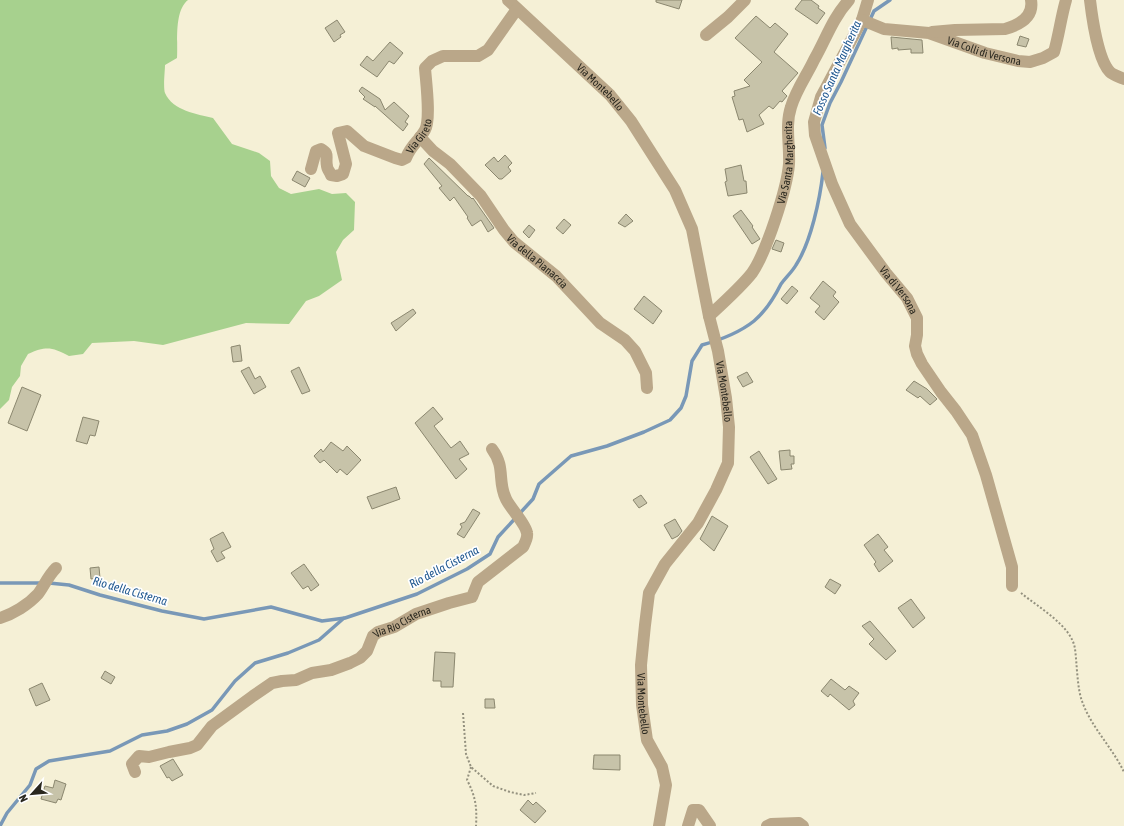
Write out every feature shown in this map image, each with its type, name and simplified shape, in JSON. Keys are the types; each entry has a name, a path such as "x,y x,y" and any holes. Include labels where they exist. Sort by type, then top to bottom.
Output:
{"street":[{"name":"Via Montebello","path":"508,0 610,95 631,121 675,190 692,229 709,316 718,351 729,427 728,463 716,490 698,523 665,564 649,593 645,625 641,665 642,705 647,740 662,767 666,785 659,826"},
{"path":"706,35 728,17 744,0"},
{"name":"Via Santa Margherita","path":"709,316 751,274 758,262 780,203 789,165 788,142 791,107 826,33 838,12 849,0"},
{"name":"Via di Versona","path":"868,0 867,22 821,97 814,122 815,135 832,184 850,224 886,273 907,298 917,318 917,335 915,346 922,364 972,435 986,475 1012,566 1012,582"},
{"path":"929,33 955,30 1005,30 1013,27 1029,16 1032,6 1031,0"},
{"name":"Via Colli di Versona","path":"867,22 895,30 929,33 985,52 1018,61 1030,62 1043,58 1054,52 1066,0"},
{"path":"1090,0 1095,30 1105,63 1110,72 1124,80"},
{"name":"Via Gireto","path":"311,169 316,151 321,148 328,156 327,166 331,175 337,176 344,174 346,164 338,133 347,131 364,146 402,160 406,158 410,148 426,129 428,112 426,68 432,61 443,56 478,56 488,50 517,9"},
{"name":"Via della Pianaccia","path":"420,137 482,196 504,230 514,242 556,276 600,322 625,340 635,351 646,373 647,388"},
{"name":"Via Rio Cisterna","path":"135,772 132,764 139,756 149,757 190,748 197,745 212,726 272,684 282,681 296,680 312,673 331,670 350,663 360,658 367,651 373,636 378,632 394,627 416,614 472,597 478,582 523,547 527,533 520,520 512,510 502,490 501,466 492,449"},
{"path":"0,618 11,614 37,595 49,577"},
{"path":"688,826 693,810 698,810 710,826"},
{"path":"767,826 771,824 799,823 803,826"}],"path":[{"path":"1012,582 1021,593 1063,626 1071,638 1075,647 1081,700 1124,772"},
{"path":"463,712 466,754 471,767 493,786 524,795 536,793"},
{"path":"471,767 468,780 474,792 477,809 476,826"}],"green space":[{"path":"0,0 188,0 181,11 179,19 177,58 165,65 165,93 179,108 213,118 232,144 259,153 270,161 271,176 279,188 291,194 319,189 332,194 346,193 355,202 354,230 343,240 336,252 342,280 319,296 306,301 289,324 246,323 163,345 134,341 92,343 83,354 69,356 53,349 34,351 28,354 21,366 20,376 12,387 9,400 0,409"}],"building":[{"path":"656,0 682,0 679,9 656,2"},
{"path":"802,0 811,0 825,13 817,24 795,9"},
{"path":"756,16 770,28 775,23 788,34 774,52 798,73 782,91 787,96 782,102 780,101 773,109 769,106 759,115 764,124 747,132 743,119 739,120 732,97 735,96 734,91 750,86 744,80 762,62 735,38"},
{"path":"337,20 345,32 334,42 325,28"},
{"path":"1020,36 1029,39 1026,47 1017,45"},
{"path":"891,37 922,40 923,53 911,53 911,49 892,49"},
{"path":"390,42 403,53 394,64 389,61 377,77 360,65 367,56 373,61"},
{"path":"362,87 380,99 385,110 394,102 409,116 405,122 408,124 403,131 375,106 363,99 365,97 359,91"},
{"path":"505,155 512,163 508,167 511,171 502,179 499,179 485,165 494,157 498,162"},
{"path":"429,158 468,196 472,199 473,198 494,228 488,232 481,220 472,226 467,218 468,217 454,197 450,201 439,188 442,186 424,164"},
{"path":"741,165 744,181 746,181 747,193 728,196 725,182 727,181 725,169"},
{"path":"297,171 310,178 305,187 292,180"},
{"path":"741,210 753,226 752,227 760,239 752,244 733,216"},
{"path":"626,214 633,221 625,227 618,223"},
{"path":"564,219 571,225 563,234 556,228"},
{"path":"529,225 535,230 529,238 523,232"},
{"path":"776,240 784,243 781,252 772,249"},
{"path":"823,281 836,292 833,296 839,302 824,320 815,312 820,306 810,298"},
{"path":"792,286 798,291 787,304 781,299"},
{"path":"644,296 662,311 653,324 634,309"},
{"path":"413,309 416,313 396,331 391,323"},
{"path":"240,345 242,361 233,362 231,347"},
{"path":"249,367 255,379 260,376 266,387 254,394 241,371"},
{"path":"299,367 310,391 302,394 291,371"},
{"path":"747,372 753,382 743,387 737,377"},
{"path":"914,381 927,389 937,399 930,405 920,396 918,398 906,390"},
{"path":"22,387 41,395 27,431 8,423"},
{"path":"433,407 443,419 434,426 451,448 460,441 469,454 459,459 467,469 456,479 415,423"},
{"path":"83,417 99,421 95,436 90,435 87,444 76,441"},
{"path":"331,442 343,451 347,446 361,460 347,475 340,469 337,473 324,460 320,463 314,456 321,449 323,452"},
{"path":"790,450 790,456 794,456 794,464 791,464 792,469 781,470 779,451"},
{"path":"759,451 777,479 768,484 750,457"},
{"path":"396,487 400,499 372,509 367,497"},
{"path":"641,495 647,503 639,508 633,500"},
{"path":"473,509 480,513 464,538 457,534 462,527 460,524 465,522"},
{"path":"712,516 728,526 714,551 700,539"},
{"path":"675,519 682,531 678,536 672,539 664,525"},
{"path":"223,532 231,547 221,552 225,558 217,562 211,551 214,549 210,539"},
{"path":"878,534 888,547 884,550 893,561 879,572 874,564 876,562 864,545"},
{"path":"304,564 319,585 311,591 308,586 303,589 291,573"},
{"path":"99,567 100,578 91,579 90,568"},
{"path":"830,579 841,585 835,594 825,587"},
{"path":"911,599 925,618 913,628 898,608"},
{"path":"870,621 896,651 886,660 869,644 874,639 862,626"},
{"path":"435,652 455,653 453,687 441,687 441,681 433,681"},
{"path":"105,671 115,677 111,684 101,678"},
{"path":"831,679 845,690 849,686 859,693 853,701 855,705 849,710 830,694 828,697 821,691"},
{"path":"42,683 50,700 36,706 29,689"},
{"path":"485,699 494,699 495,708 485,708"},
{"path":"594,755 620,755 620,770 593,769"},
{"path":"173,759 183,775 172,781 169,777 167,778 160,766"},
{"path":"55,780 66,784 61,800 58,799 56,803 41,799 45,786 53,788"},
{"path":"528,800 533,805 536,802 546,811 535,823 520,810"}],"waterway":[{"name":"Fosso Santa Margherita","path":"825,148 822,125 830,103 874,11 890,0"},
{"name":"Rio della Cisterna","path":"49,583 69,585 100,595 162,611 204,619 271,607 322,621 345,618 417,594 467,569 490,554 498,537 533,499 539,484 571,456 607,446 644,432 670,420 681,408 686,396 692,361 702,345 729,336 754,321 766,309 781,284 793,270 806,245 814,220 820,195 823,172"},
{"name":"Rio della Cisterna","path":"0,583 41,583"},
{"path":"0,826 7,813 30,785 36,769 49,761 110,751 142,735 167,731 187,724 212,710 235,681 255,663 288,653 319,640 344,618"}]}
